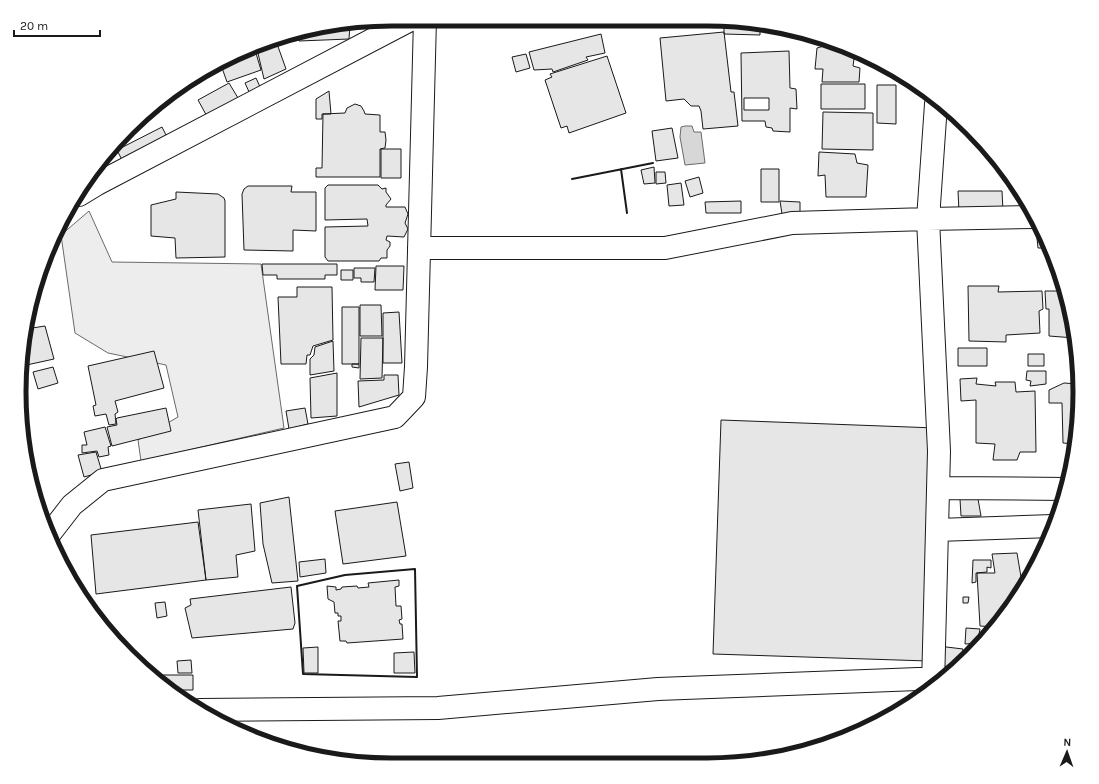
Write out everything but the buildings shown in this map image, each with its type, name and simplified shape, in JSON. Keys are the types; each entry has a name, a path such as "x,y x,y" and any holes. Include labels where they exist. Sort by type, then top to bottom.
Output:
{"street":[{"path":"87,190 399,26"},
{"path":"53,530 72,505 104,480 395,417 414,397 425,26"},
{"path":"936,107 928,219 939,451 937,530 937,676"},
{"path":"419,248 665,248 792,224 1028,217"},
{"path":"938,488 1060,489"},
{"path":"937,530 1047,526"},
{"path":"211,710 438,708 658,689 931,681"}],"shaded area":[{"path":"692,126 694,132 701,132 705,163 685,165 680,137 681,127"},
{"path":"89,211 112,262 261,264 284,428 141,461 138,440 178,417 166,365 108,353 75,333 61,236"}],"wall":[{"path":"572,179 653,163"},
{"path":"621,169 627,213"},
{"path":"415,569 417,677 303,674 297,586 345,575 415,569"}]}
